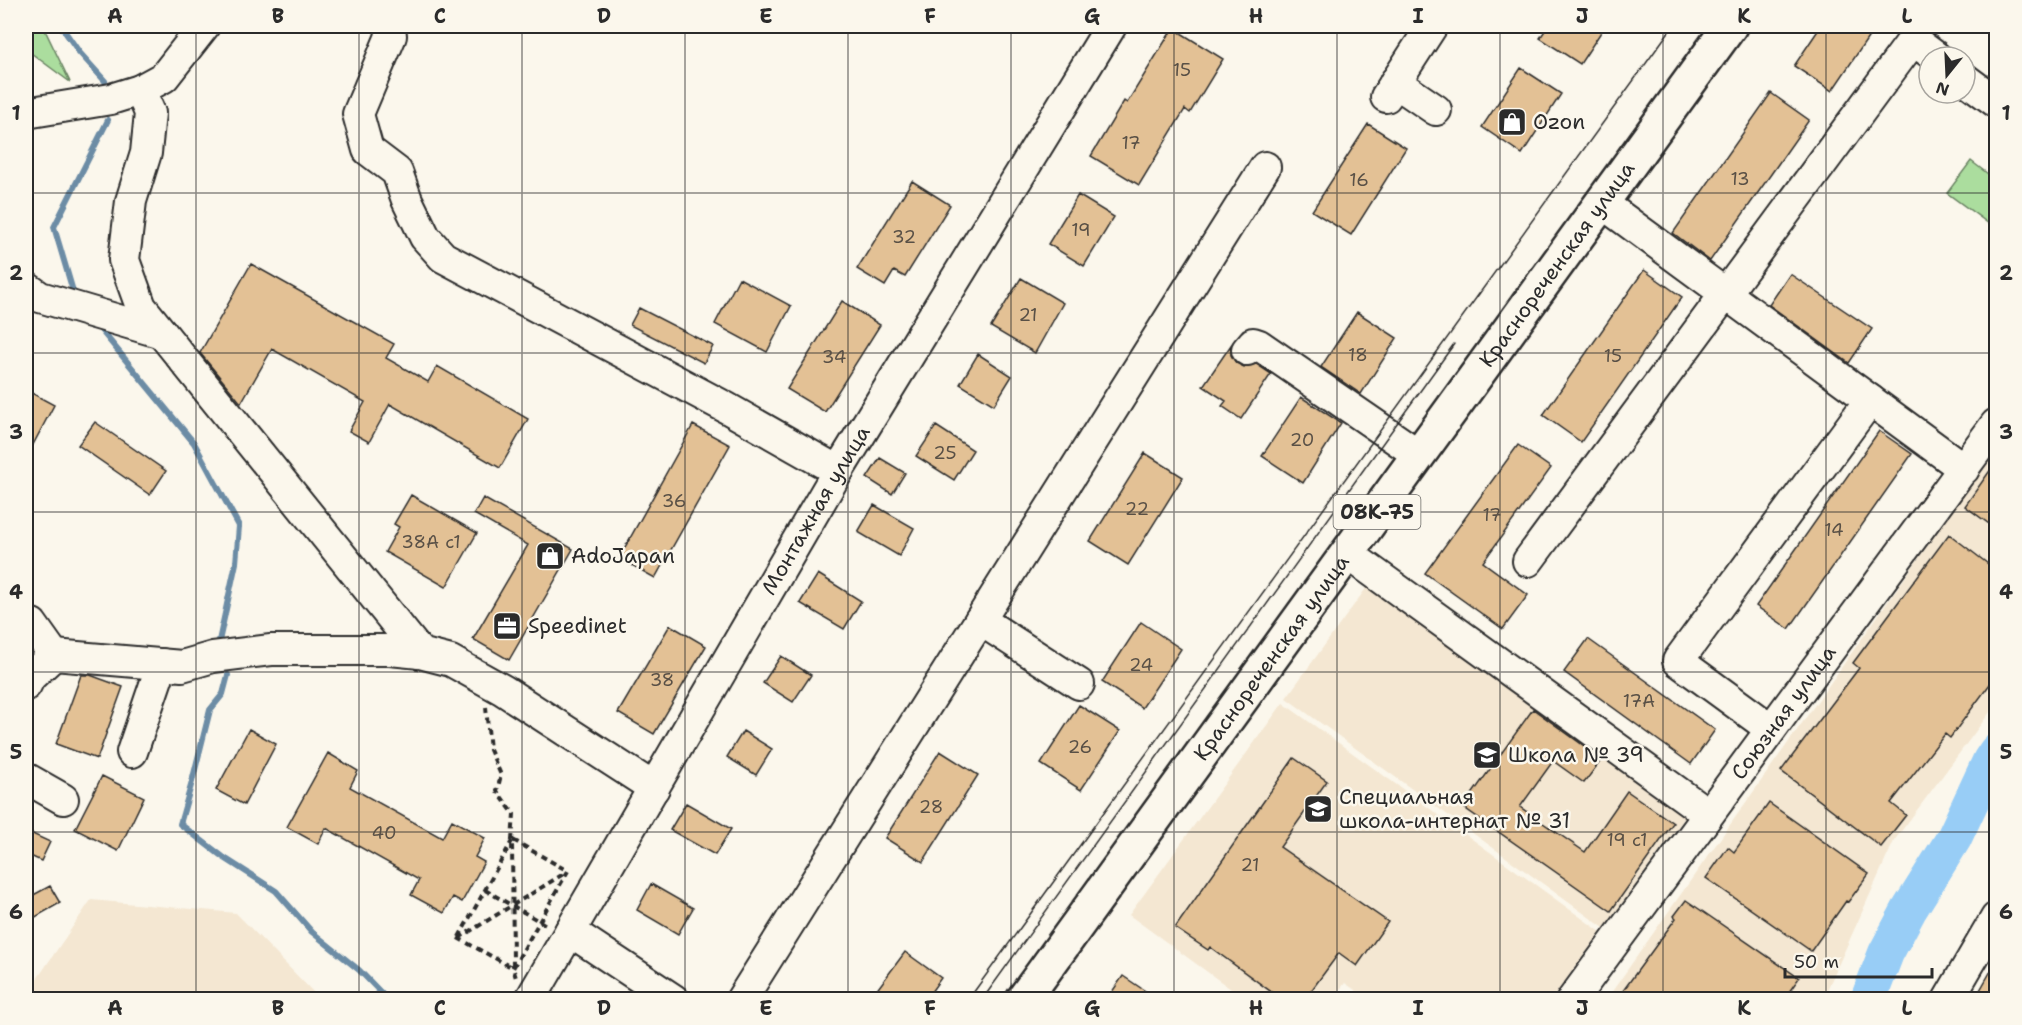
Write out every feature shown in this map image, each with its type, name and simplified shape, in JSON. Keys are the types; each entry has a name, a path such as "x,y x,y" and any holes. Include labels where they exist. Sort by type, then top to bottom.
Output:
{"main road":[{"name":"Краснореченская улица","path":"1023,999 1730,26"}],"street":[{"path":"26,113 111,99 140,90 164,77 204,26"},
{"path":"390,26 391,36 358,114 368,150 397,172 406,200 425,237 443,257 727,408 838,471"},
{"name":"Монтажная улица","path":"530,999 838,471 1111,26"},
{"path":"1432,26 1390,90 1436,110"},
{"path":"1528,561 1913,40 1920,45"},
{"path":"1977,88 1996,102"},
{"path":"140,90 150,113 146,153 131,201 124,260 141,307 420,653"},
{"path":"741,999 1265,167"},
{"path":"1602,203 1964,469"},
{"path":"26,287 40,297 162,333"},
{"path":"1247,350 1253,343 1259,345 1419,455"},
{"path":"1771,729 1678,661 1870,400"},
{"name":"Союзная улица","path":"1572,999 1996,424"},
{"path":"1347,553 1708,814"},
{"path":"980,620 1079,684"},
{"path":"32,624 54,655"},
{"path":"26,685 30,677 54,655 182,666 213,657 271,650 390,650 420,653 451,661 503,690 654,788"},
{"path":"132,752 162,664"},
{"path":"26,778 63,799"},
{"path":"1948,999 1996,918"},
{"path":"570,931 674,999"}],"path":[{"path":"486,705 490,750 501,775 497,791 514,814 512,840 513,969"},
{"path":"512,840 568,871"},
{"path":"458,938 512,840"},
{"path":"458,938 568,871"},
{"path":"513,969 568,871"},
{"path":"485,890 540,921"},
{"path":"458,938 513,969"}],"shaded area":[{"path":"1996,449 1996,704 1894,841 1823,999 1606,1000"},
{"name":"Школа № 39","path":"1370,583 1688,813 1604,928 1286,698"},
{"name":"Специальная школа-интернат № 31","path":"1283,703 1601,932 1552,999 1368,999 1345,983 1332,999 1246,1000 1129,915"},
{"path":"91,900 236,913 320,999 26,999 26,995"}],"green space":[{"path":"26,26 43,26 70,82 31,53 26,46"},
{"path":"1971,161 1996,180 1996,229 1947,193"}],"building":[{"path":"1548,26 1605,26 1580,64 1540,38"},
{"path":"1821,26 1876,26 1832,91 1794,66"},
{"path":"1173,28 1223,59 1190,113 1185,109 1139,185 1091,156 1124,101 1127,103"},
{"path":"1521,68 1561,94 1522,154 1482,127"},
{"path":"1771,93 1809,120 1710,261 1673,233"},
{"path":"1368,124 1406,148 1351,235 1312,211"},
{"path":"912,181 950,205 905,277 894,271 885,286 857,269"},
{"path":"1078,195 1114,217 1084,266 1048,244"},
{"path":"251,264 394,344 386,358 428,382 437,366 528,419 500,468 390,404 369,442 349,431 365,402 272,349 241,403 200,353"},
{"path":"1644,270 1682,297 1581,442 1543,415"},
{"path":"1790,274 1872,329 1849,363 1769,305"},
{"path":"739,278 791,306 767,352 715,324"},
{"path":"1021,278 1063,303 1035,353 991,327"},
{"path":"842,301 880,325 825,412 787,389"},
{"path":"639,308 713,346 704,363 630,325"},
{"path":"1357,312 1397,338 1361,394 1321,367"},
{"path":"1231,345 1231,355 1236,363 1244,367 1256,364 1271,374 1241,419 1222,406 1226,401 1203,386"},
{"path":"978,354 1012,376 994,405 960,384"},
{"path":"26,390 54,405 26,458"},
{"path":"1301,397 1341,423 1303,483 1262,456"},
{"path":"95,422 166,471 150,495 78,445"},
{"path":"693,425 730,445 655,578 619,558"},
{"path":"936,426 973,450 954,480 916,456"},
{"path":"1879,431 1912,454 1789,629 1756,606"},
{"path":"1518,445 1551,468 1483,562 1528,595 1503,629 1425,573"},
{"path":"1145,453 1183,477 1128,565 1090,541"},
{"path":"880,458 905,473 892,494 867,478"},
{"path":"1996,462 1996,529 1965,506"},
{"path":"411,495 477,533 446,587 385,552 399,527 394,524"},
{"path":"483,498 573,549 509,660 473,639 528,545 474,514"},
{"path":"874,505 914,528 899,556 858,532"},
{"path":"1949,534 1996,570 1996,676 1950,738 1945,734 1891,803 1906,815 1881,847 1781,771 1859,668 1853,663"},
{"path":"818,574 861,601 844,629 800,603"},
{"path":"1141,622 1181,649 1142,708 1102,682"},
{"path":"670,625 706,646 654,734 618,713"},
{"path":"1588,639 1715,730 1691,764 1564,672"},
{"path":"781,656 811,675 793,702 763,683"},
{"path":"81,675 90,675 123,687 97,759 56,744"},
{"path":"1079,705 1120,731 1081,790 1041,764"},
{"path":"1533,709 1602,759 1584,783 1553,761 1520,807 1585,852 1627,791 1673,823 1611,911 1463,807"},
{"path":"249,729 276,744 244,805 216,790"},
{"path":"743,731 772,749 756,775 727,757"},
{"path":"940,751 978,775 923,862 885,838"},
{"path":"328,753 358,771 350,787 442,838 452,820 485,838 475,857 484,862 462,902 453,897 444,913 411,895 419,880 326,828 318,844 287,827"},
{"path":"1294,758 1327,781 1280,847 1388,922 1357,966 1339,953 1305,999 1281,999 1210,947 1208,950 1175,928"},
{"path":"102,776 144,797 118,851 75,829"},
{"path":"686,803 731,829 715,855 670,830"},
{"path":"1769,803 1869,874 1848,902 1846,901 1811,951 1706,878 1728,847 1734,852"},
{"path":"26,831 50,842 41,861 26,854"},
{"path":"651,884 693,908 678,934 637,910"},
{"path":"50,886 60,903 32,919 26,908 26,899"},
{"path":"1686,900 1799,978 1784,999 1617,999 1676,918 1674,916"},
{"path":"905,952 941,978 926,999 870,999"},
{"path":"1996,962 1996,999 1975,999"},
{"path":"1123,976 1157,999 1107,999"}],"waterway":[{"path":"61,26 79,52 105,81"},
{"path":"75,298 54,227 108,120"},
{"path":"96,324 194,443 239,526 236,563 219,641"},
{"path":"228,675 223,694 210,710 180,824 223,857 276,891 312,932 359,970 388,1000"},
{"path":"1868,1000 1886,953 1909,910 1954,838 1996,752"}],"tram line":[{"path":"968,1000 1673,26"},
{"path":"982,1000 1454,344"}],"place":[{"name":"Ozon","path":"1512,122"},
{"name":"AdoJapan","path":"550,556"},
{"name":"Speedinet","path":"507,626"},
{"name":"Школа № 39","path":"1487,755"},
{"name":"Специальная школа-интернат № 31","path":"1318,809"}]}
